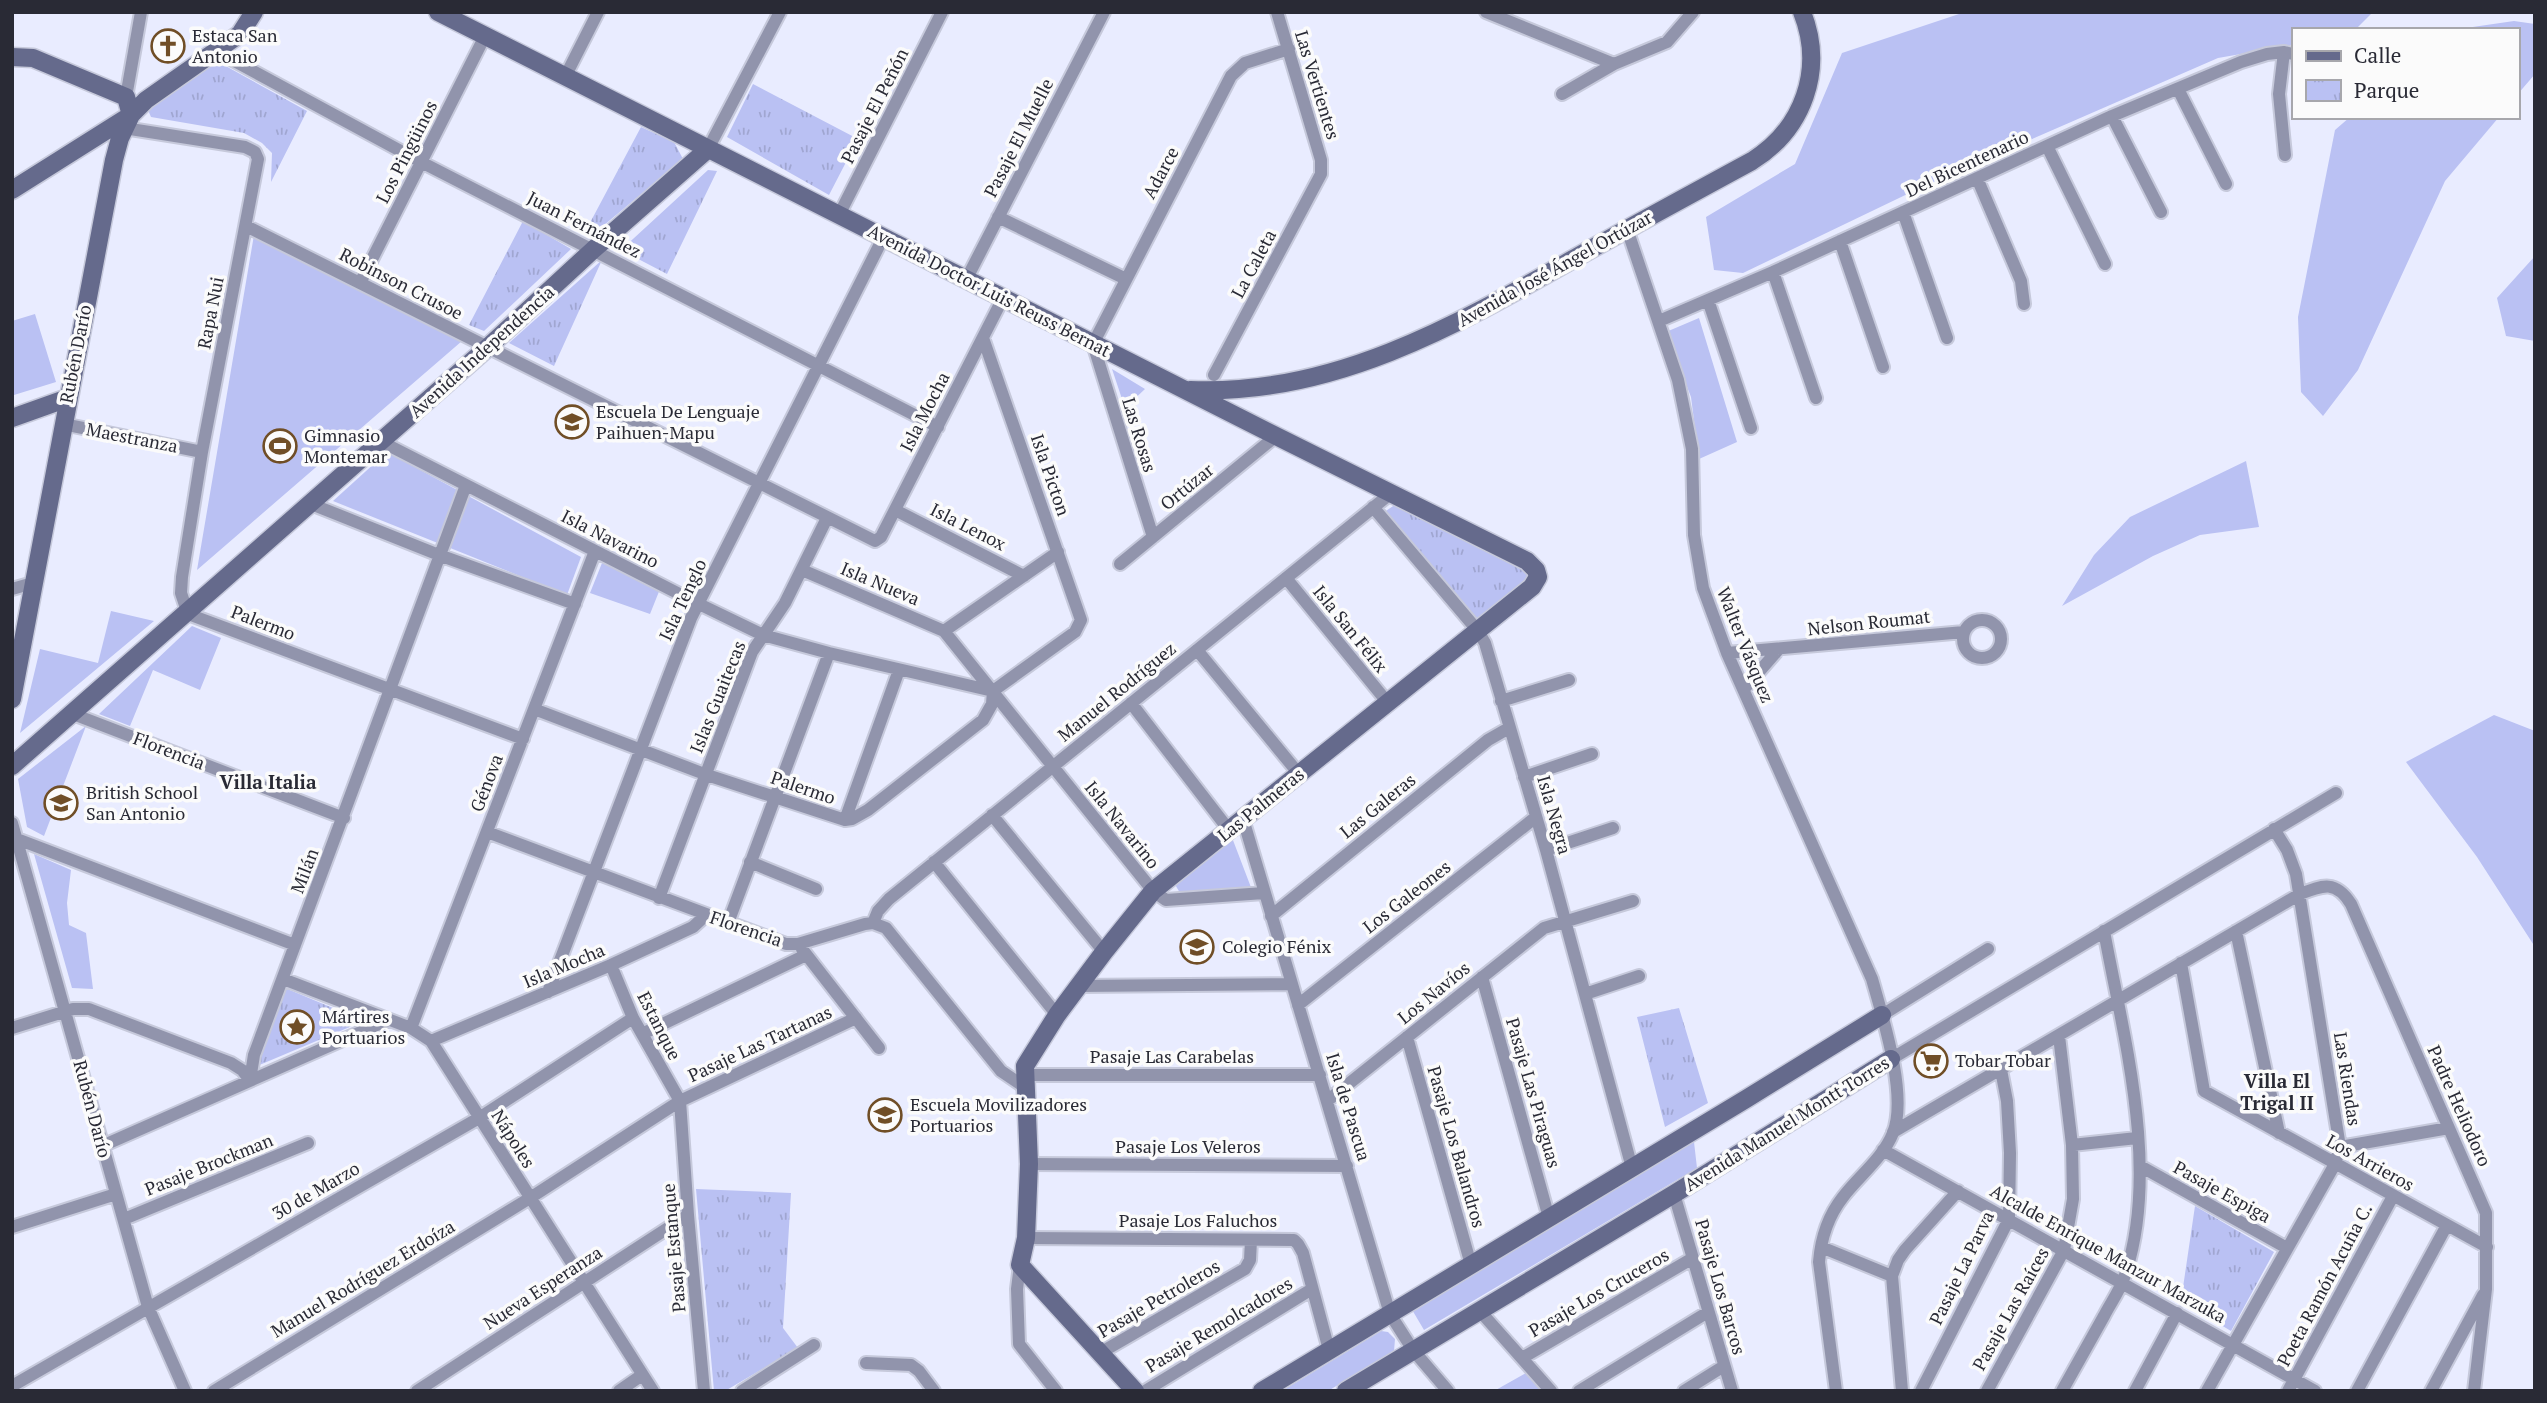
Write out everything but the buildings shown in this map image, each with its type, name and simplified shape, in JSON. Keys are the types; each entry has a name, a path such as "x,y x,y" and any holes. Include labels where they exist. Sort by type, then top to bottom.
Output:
{"street":[{"path":"128,121 126,97 141,12"},
{"path":"13,186 128,121 146,100 240,34 254,12"},
{"name":"Avenida Doctor Luis Reuss Bernat","path":"438,12 1527,561 1538,573"},
{"path":"565,77 598,12"},
{"name":"Avenida Independencia","path":"12,766 188,614 708,149 780,12"},
{"name":"Pasaje El Peñón","path":"839,215 942,12"},
{"name":"Pasaje El Muelle","path":"966,280 1104,12"},
{"name":"Las Vertientes","path":"1277,12 1322,169"},
{"path":"1486,12 1614,64"},
{"path":"1562,94 1614,64 1667,42 1693,12"},
{"name":"Avenida José Ángel Ortúzar","path":"1184,390 1222,391 1271,386 1322,376 1367,362 1475,314 1752,161 1783,137 1803,103 1811,74 1811,44 1802,12"},
{"name":"Los Pingüinos","path":"360,284 485,36"},
{"name":"Adarce","path":"1093,344 1231,76 1245,63 1289,49"},
{"name":"Juan Fernández","path":"216,51 421,162 938,427"},
{"path":"2285,155 2279,94 2289,53"},
{"name":"Del Bicentenario","path":"1659,321 1773,272 2112,116 2255,56 2289,53"},
{"path":"12,57 33,58 126,97"},
{"path":"2178,89 2226,184"},
{"path":"2112,116 2161,212"},
{"name":"Rapa Nui","path":"128,121 251,148 258,159 202,452 182,577 181,593 188,614"},
{"name":"Rubén Darío","path":"12,699 114,160 128,121"},
{"path":"2048,146 2105,264"},
{"name":"La Caleta","path":"1214,375 1320,178 1322,169"},
{"path":"1977,178 2021,281 2024,304"},
{"path":"1903,212 1947,338"},
{"path":"998,217 1126,279"},
{"name":"Robinson Crusoe","path":"246,226 873,541 878,541"},
{"name":"Walter Vásquez","path":"1627,229 1678,380 1692,449 1694,535 1699,575 1727,653 1872,979 1897,1089 1894,1132"},
{"name":"Isla Tenglo","path":"548,992 691,618 883,238"},
{"path":"1840,241 1883,368"},
{"path":"1773,272 1816,398"},
{"name":"Isla Mocha","path":"878,541 1003,298"},
{"path":"1708,300 1751,428"},
{"name":"Isla Picton","path":"983,338 1080,615 1080,624 1075,632 993,691"},
{"name":"Las Rosas","path":"1093,344 1153,537"},
{"path":"12,418 68,398"},
{"name":"Maestranza","path":"63,424 202,452"},
{"name":"Ortúzar","path":"1120,564 1276,436"},
{"name":"Isla Navarino","path":"382,442 763,635 993,691"},
{"name":"Milán","path":"250,1080 254,1055 466,485"},
{"name":"Manuel Rodríguez","path":"873,923 882,905 1390,494"},
{"path":"311,504 439,555 575,604"},
{"name":"Isla Negra","path":"1373,507 1478,631 1485,643 1546,850 1632,1168"},
{"name":"Isla Lenox","path":"895,510 1024,576"},
{"name":"Islas Guaitecas","path":"659,898 752,652 786,603 827,518"},
{"name":"Génova","path":"411,1028 595,551"},
{"path":"944,631 1058,552"},
{"name":"Isla Nueva","path":"802,569 944,631"},
{"name":"Las Palmeras","path":"1026,1081 1028,1060 1057,1015 1153,891 1532,587 1538,573"},
{"name":"Isla San Félix","path":"1286,578 1388,703"},
{"path":"12,589 33,583"},
{"name":"Palermo","path":"188,614 523,739"},
{"name":"Isla Navarino","path":"944,631 1153,891 1166,900 1264,892"},
{"name":"Nelson Roumat","path":"1727,653 1964,632"},
{"path":"1197,650 1298,774"},
{"path":"1744,689 1778,650"},
{"path":"728,923 829,653"},
{"path":"845,820 899,670"},
{"path":"1501,701 1569,680"},
{"name":"Palermo","path":"534,709 706,775 845,820 868,810 983,720 992,704 993,691"},
{"name":"Isla de Pascua","path":"1131,703 1236,825 1264,892 1391,1314 1413,1350 1448,1391"},
{"name":"Florencia","path":"73,714 344,818"},
{"name":"Las Galeras","path":"1270,916 1489,740 1509,727"},
{"path":"1524,777 1592,754"},
{"name":"Avenida Manuel Montt Torres","path":"1358,1388 1413,1350 1674,1194 1891,1059 2336,793"},
{"path":"992,815 1104,952"},
{"name":"Los Galeones","path":"1298,1005 1536,817"},
{"name":"Rubén Darío","path":"12,823 148,1307 184,1391"},
{"path":"1546,850 1613,828"},
{"name":"Las Riendas","path":"2207,1391 2335,1164 2340,1147 2300,894 2292,861 2274,830"},
{"name":"Florencia","path":"487,832 786,944 873,923"},
{"path":"17,839 295,945"},
{"path":"750,862 816,889"},
{"path":"934,862 1057,1015"},
{"name":"Padre Heliodoro","path":"2300,894 2327,886 2343,893 2351,904 2486,1213 2486,1289 2474,1391"},
{"path":"1836,1391 1819,1262 1824,1232 1836,1207 1883,1150 1894,1132 2300,894"},
{"name":"Los Navíos","path":"1328,1101 1544,928 1555,922 1566,923 1633,901"},
{"name":"Isla Mocha","path":"431,1041 692,928 706,915"},
{"path":"873,923 891,932 1001,1071 1026,1081 1029,1164 1026,1238 1017,1289 1019,1344 1056,1391"},
{"path":"2062,1391 2122,1282 2138,1220 2140,1166 2137,1138 2104,931"},
{"path":"2236,931 2279,1133"},
{"path":"798,943 879,1048"},
{"path":"1262,1391 1632,1168 1988,948"},
{"path":"642,1034 806,955"},
{"name":"Los Arrieros","path":"2181,963 2204,1091 2487,1247"},
{"name":"Estanque","path":"611,965 633,1018 680,1101"},
{"path":"1585,993 1639,976"},
{"name":"Pasaje Las Piraguas","path":"1482,977 1549,1218"},
{"name":"Nápoles","path":"283,979 411,1028 431,1041 653,1391"},
{"path":"1078,986 1291,984"},
{"path":"12,1028 81,1008 97,1011 231,1063 242,1070 250,1080"},
{"name":"30 de Marzo","path":"12,1386 479,1118 633,1018"},
{"name":"Pasaje Las Tartanas","path":"530,1198 680,1101 856,1018"},
{"path":"102,1146 388,1020"},
{"name":"Pasaje Las Raíces","path":"1987,1391 2064,1250 2073,1199 2072,1145 2059,1036"},
{"name":"Pasaje Los Balandros","path":"1407,1037 1471,1265"},
{"name":"Pasaje La Parva","path":"1921,1391 2009,1219 2010,1153 2007,1101 2001,1070"},
{"name":"Pasaje Las Carabelas","path":"1026,1081 1320,1075"},
{"name":"Pasaje Estanque","path":"680,1101 704,1391"},
{"path":"2340,1147 2449,1128"},
{"path":"2072,1145 2137,1138"},
{"name":"Pasaje Brockman","path":"124,1219 308,1143"},
{"name":"Alcalde Enrique Manzur Marzuka","path":"1883,1150 2233,1344 2291,1385 2315,1391"},
{"name":"Pasaje Los Veleros","path":"1029,1164 1347,1166"},
{"name":"Pasaje Espiga","path":"2140,1166 2287,1248"},
{"path":"1902,1391 1892,1276 1905,1250 1958,1191"},
{"path":"12,1227 116,1194"},
{"name":"Pasaje Los Barcos","path":"1674,1194 1732,1391"},
{"name":"Poeta Ramón Acuña C.","path":"2291,1385 2393,1196"},
{"name":"Manuel Rodríguez Erdoíza","path":"214,1391 530,1198"},
{"name":"Nueva Esperanza","path":"417,1391 688,1215"},
{"path":"2357,1391 2447,1225"},
{"name":"Pasaje Los Faluchos","path":"1026,1238 1289,1239 1298,1244 1303,1253 1329,1350"},
{"name":"Pasaje Petroleros","path":"1100,1353 1245,1269 1250,1261 1251,1240"},
{"path":"1821,1247 1892,1276"},
{"name":"Pasaje Los Cruceros","path":"1522,1359 1693,1258"},
{"path":"1020,1265 1135,1391"},
{"name":"Pasaje Remolcadores","path":"1145,1391 1312,1289"},
{"path":"2431,1391 2486,1289"},
{"path":"1479,1310 1550,1391"},
{"path":"1578,1391 1708,1312"},
{"path":"2135,1391 2177,1313"},
{"path":"742,1391 814,1345"},
{"path":"866,1363 911,1366 919,1371 934,1391"},
{"path":"1684,1391 1724,1366"},
{"path":"619,1391 642,1375"}],"green space":[{"path":"1965,12 2373,12 2357,28 2292,28 2292,45 2218,58 1922,187 1743,273 1714,270 1706,217 1795,164 1842,53"},
{"path":"2514,21 2535,24 2535,74 2519,93 2519,28 2466,28"},
{"path":"213,59 307,111 271,182 272,153 262,143 244,133 151,117 148,110"},
{"path":"753,84 858,139 829,195 727,137"},
{"path":"2348,119 2497,119 2445,181 2358,370 2323,416 2301,392 2298,317 2335,130"},
{"path":"641,127 674,142 683,159 591,236 584,234"},
{"path":"708,170 717,171 667,274 621,250"},
{"path":"523,221 571,249 484,331 469,325"},
{"name":"Gimnasio Montemar","path":"254,235 462,341 197,570"},
{"path":"2535,256 2535,341 2506,336 2497,298"},
{"path":"602,260 554,366 509,343"},
{"path":"35,314 56,382 14,395 12,321"},
{"path":"1699,318 1737,442 1699,459 1691,397 1666,332"},
{"path":"1112,369 1145,389 1125,408"},
{"path":"387,452 581,557 567,595 333,501"},
{"path":"2246,461 2259,527 2200,535 2153,556 2062,606 2094,555 2130,517"},
{"path":"1396,504 1521,567 1529,579 1476,623 1383,513"},
{"path":"602,563 660,589 650,614 590,593"},
{"path":"111,611 154,621 20,733 40,649 98,663"},
{"path":"192,626 221,638 200,690 153,670 130,726 99,714"},
{"path":"2494,715 2535,731 2535,947 2477,857 2406,762"},
{"path":"86,726 44,836 27,827 18,779"},
{"path":"1231,835 1252,890 1180,893 1173,881"},
{"path":"34,854 71,870 67,903 69,925 86,933 93,989 72,988"},
{"path":"285,988 364,1021 257,1066"},
{"path":"1679,1008 1708,1103 1665,1127 1637,1017"},
{"path":"1694,1142 1697,1168 1424,1330 1411,1308 1546,1226"},
{"path":"696,1189 791,1193 783,1328 798,1348 725,1391 714,1391"},
{"path":"2195,1206 2274,1252 2231,1331 2181,1301"},
{"path":"1381,1331 1388,1332 1395,1339 1394,1351 1328,1391 1282,1391"},
{"path":"1528,1372 1544,1391 1494,1391"}],"place":[{"name":"Estaca San Antonio","path":"168,46"},
{"name":"Escuela De Lenguaje Paihuen-Mapu","path":"572,422"},
{"name":"Gimnasio Montemar","path":"280,446"},
{"name":"British School San Antonio","path":"61,803"},
{"name":"Colegio Fénix","path":"1197,947"},
{"name":"Mártires Portuarios","path":"297,1027"},
{"name":"Tobar Tobar","path":"1931,1061"},
{"name":"Escuela Movilizadores Portuarios","path":"885,1115"}],"district":[{"name":"Villa Italia","path":"268,782"},
{"name":"Villa El Trigal II","path":"2277,1092"}]}
